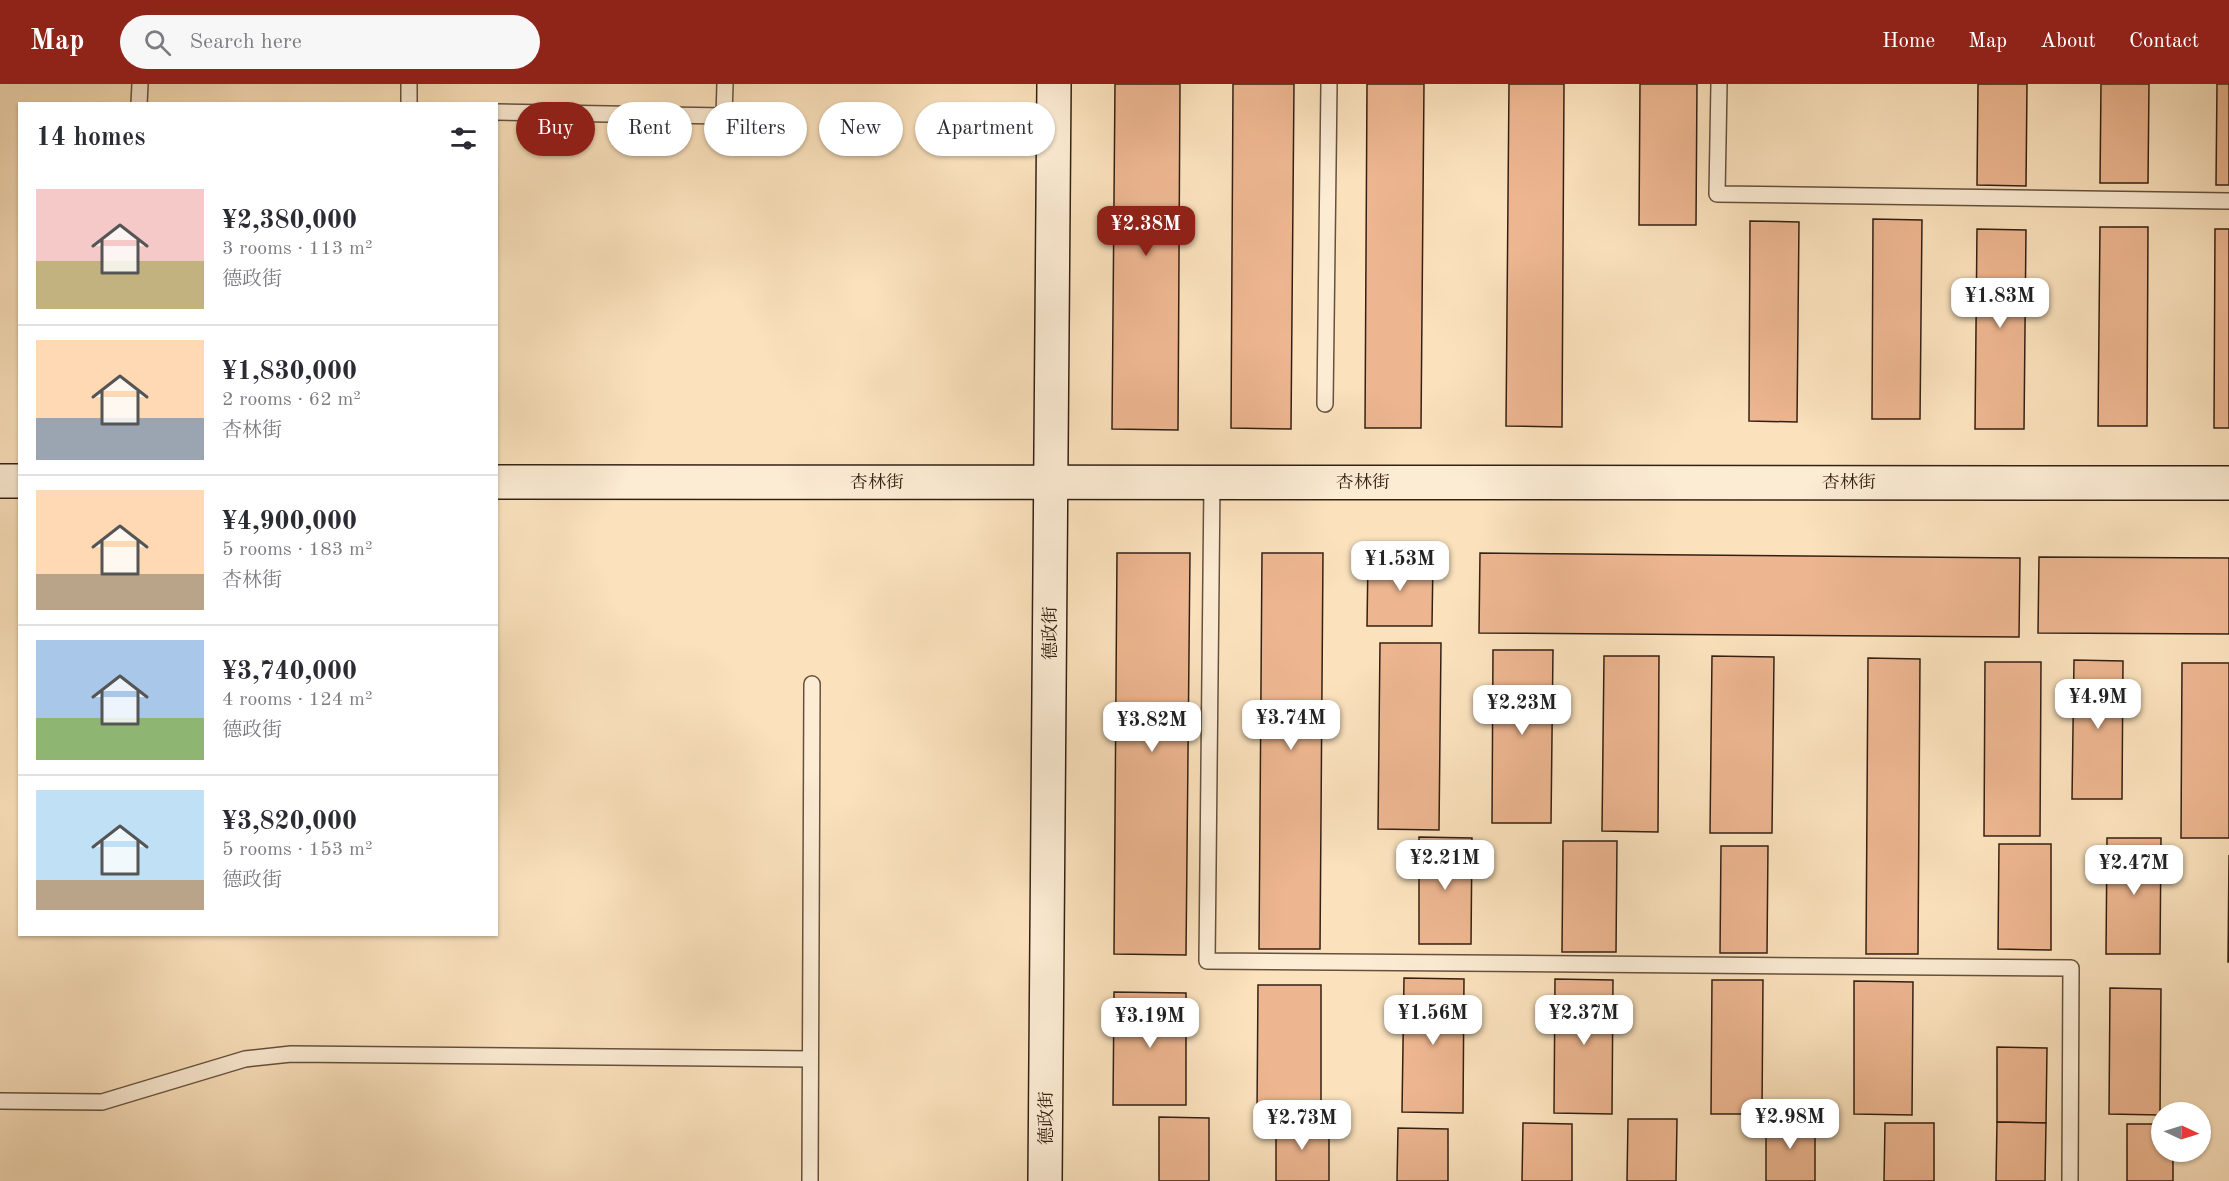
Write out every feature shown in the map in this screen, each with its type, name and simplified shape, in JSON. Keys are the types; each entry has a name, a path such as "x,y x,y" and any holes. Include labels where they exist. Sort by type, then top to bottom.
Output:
{"street":[{"name":"德政街","path":"1045,1181 1054,84"},
{"path":"0,481 18,481"},
{"name":"杏林街","path":"498,482 2229,483"}],"lane":[{"path":"139,102 140,84"},
{"path":"409,84 409,102"},
{"path":"498,112 724,116 725,84"},
{"path":"1325,405 1329,84"},
{"path":"1719,84 1717,194 2229,201"},
{"path":"1212,482 1208,961 2071,968 2070,1181"},
{"path":"810,1181 812,684"},
{"path":"0,1101 102,1102 245,1059 291,1054 810,1059"}],"building":[{"path":"1115,84 1180,84 1178,430 1112,429"},
{"path":"1233,84 1294,84 1291,429 1231,428"},
{"path":"1367,84 1424,84 1421,428 1365,428"},
{"path":"1509,84 1564,84 1562,427 1506,426"},
{"path":"1640,84 1697,84 1696,225 1639,225"},
{"path":"1978,84 2027,84 2026,186 1977,185"},
{"path":"2101,84 2149,84 2148,183 2100,183"},
{"path":"2217,84 2229,84 2229,185 2216,185"},
{"path":"1873,219 1922,220 1920,419 1872,419"},
{"path":"1750,221 1799,222 1797,422 1749,421"},
{"path":"2100,227 2148,227 2147,426 2098,426"},
{"path":"1977,229 2026,230 2024,429 1975,429"},
{"path":"2215,229 2229,229 2229,428 2214,428"},
{"path":"1117,553 1190,553 1186,955 1114,954"},
{"path":"1262,553 1323,553 1320,949 1259,949"},
{"path":"1480,553 2020,558 2019,637 1479,633"},
{"path":"2039,557 2229,558 2229,634 2038,633"},
{"path":"1368,558 1433,558 1432,626 1367,626"},
{"path":"1380,643 1441,643 1439,830 1378,829"},
{"path":"1493,650 1553,650 1551,823 1492,823"},
{"path":"1604,656 1659,656 1658,832 1602,831"},
{"path":"1712,656 1774,657 1772,833 1710,833"},
{"path":"1868,658 1920,659 1918,954 1866,954"},
{"path":"2074,660 2123,661 2122,799 2072,799"},
{"path":"1985,662 2041,662 2040,836 1984,836"},
{"path":"2182,663 2229,663 2229,838 2181,838"},
{"path":"1419,837 1472,838 1471,944 1419,944"},
{"path":"2107,838 2161,838 2160,954 2106,954"},
{"path":"1563,841 1617,841 1616,952 1562,952"},
{"path":"1999,844 2051,844 2051,950 1998,949"},
{"path":"1721,846 1768,846 1767,953 1720,953"},
{"path":"2229,855 2229,962 2228,962"},
{"path":"1404,978 1464,979 1463,1113 1402,1112"},
{"path":"1555,979 1613,980 1612,1114 1554,1113"},
{"path":"1712,980 1763,980 1762,1114 1711,1114"},
{"path":"1854,981 1913,982 1912,1115 1854,1114"},
{"path":"1258,985 1321,985 1321,1113 1257,1113"},
{"path":"2110,988 2161,989 2160,1102 2151,1102 2151,1115 2109,1114"},
{"path":"1114,992 1186,993 1186,1105 1113,1105"},
{"path":"1997,1047 2047,1048 2046,1123 1997,1122"},
{"path":"1159,1117 1209,1118 1209,1181 1159,1181"},
{"path":"1766,1118 1815,1118 1815,1181 1766,1181"},
{"path":"1628,1119 1677,1119 1676,1181 1627,1181"},
{"path":"1276,1121 1329,1122 1329,1181 1276,1181"},
{"path":"1997,1122 2046,1123 2045,1181 1996,1181"},
{"path":"1523,1123 1572,1124 1572,1181 1522,1181"},
{"path":"1885,1123 1934,1123 1934,1181 1884,1181"},
{"path":"2127,1124 2151,1124 2151,1162 2173,1162 2173,1181 2127,1181"},
{"path":"1398,1128 1448,1129 1448,1181 1397,1181"}]}
